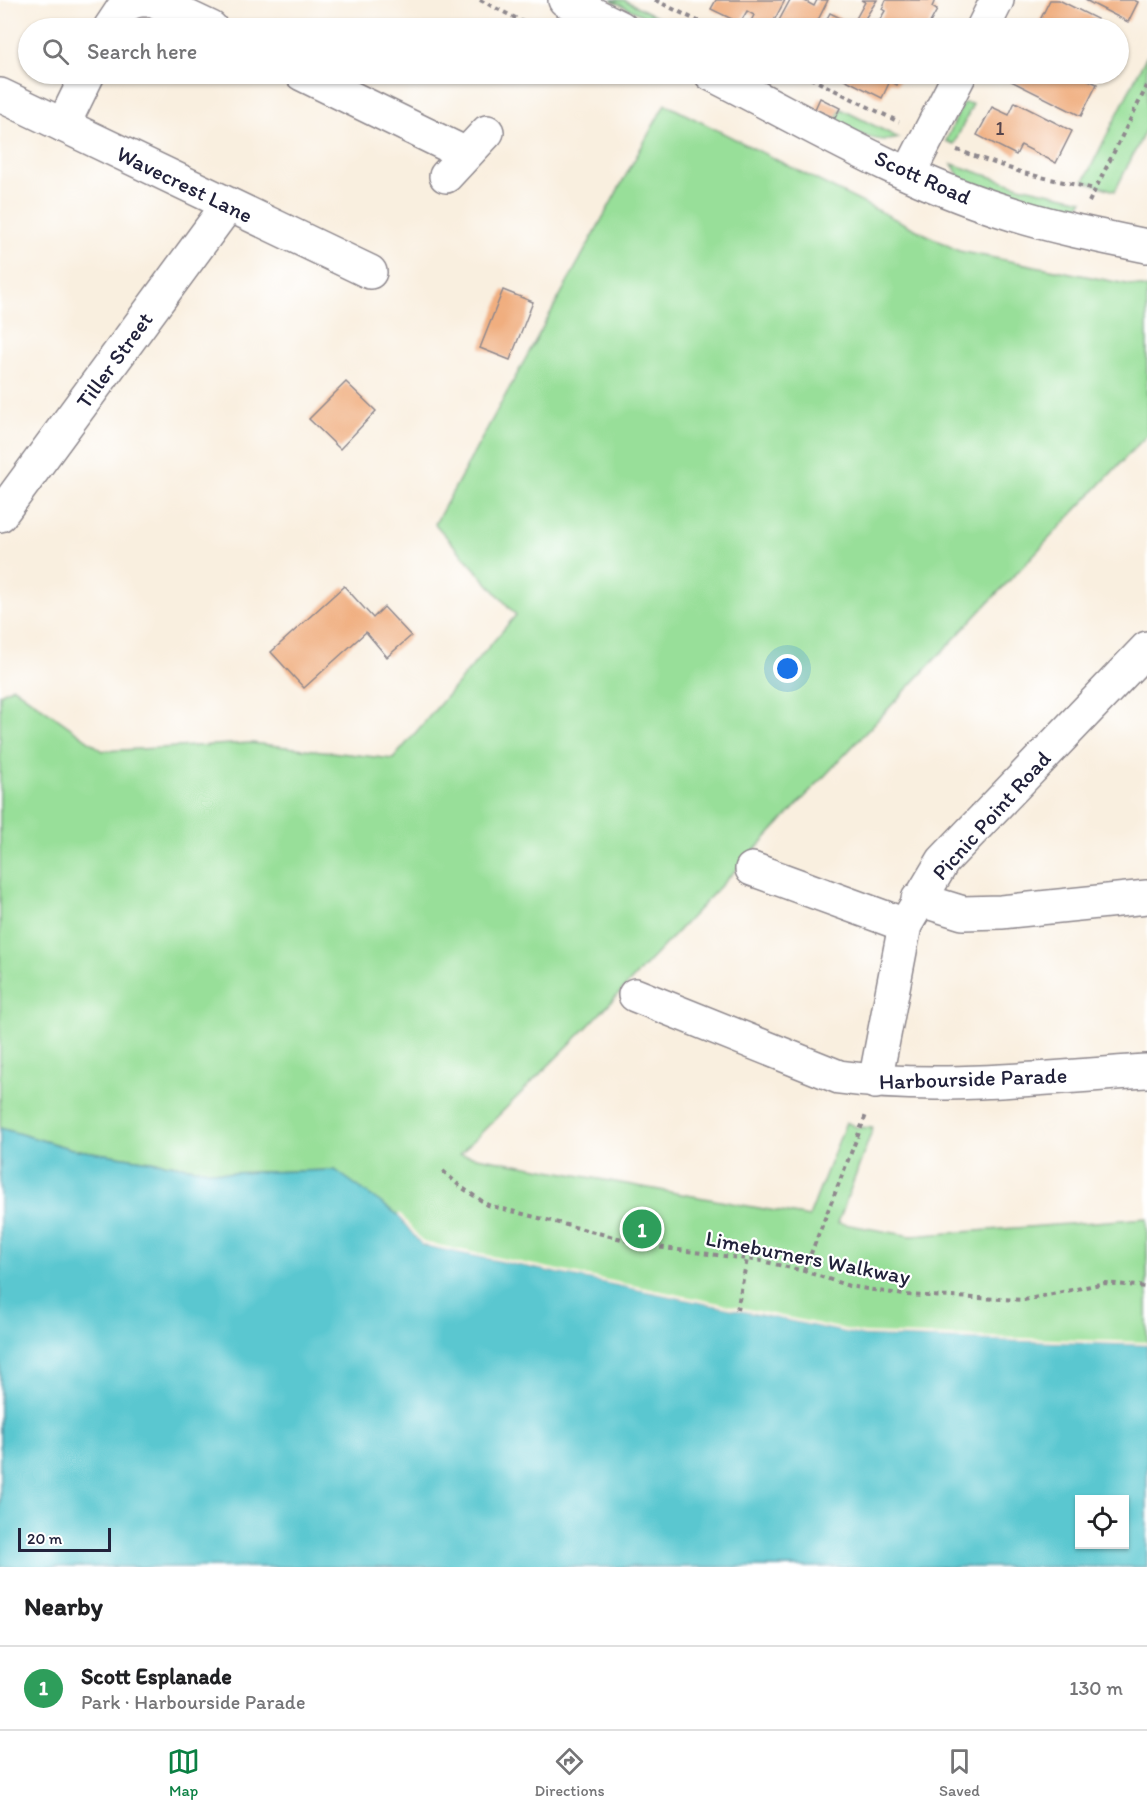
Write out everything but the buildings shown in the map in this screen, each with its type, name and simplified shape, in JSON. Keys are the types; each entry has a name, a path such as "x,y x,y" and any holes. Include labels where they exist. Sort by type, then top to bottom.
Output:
{"street":[{"path":"117,18 126,4 140,0"},
{"path":"144,0 152,0 190,18"},
{"path":"565,0 601,18"},
{"path":"987,18 997,0"},
{"path":"63,125 83,84"},
{"path":"322,84 466,154"},
{"name":"Scott Road","path":"731,84 909,173 999,210 1076,231 1147,246"},
{"path":"909,173 955,84"},
{"name":"Wavecrest Lane","path":"0,95 370,272"},
{"name":"Tiller Street","path":"0,515 228,205"},
{"name":"Picnic Point Road","path":"875,1082 911,912 943,861 1147,648"},
{"path":"752,869 911,912 1001,912 1147,897"},
{"name":"Harbourside Parade","path":"635,995 830,1074 875,1082 930,1084 1147,1071"}],"path":[{"path":"480,0 515,18"},
{"path":"655,0 692,18"},
{"path":"822,84 905,125"},
{"path":"1087,206 1147,86"},
{"path":"957,150 1023,173 1095,189"},
{"path":"804,1271 866,1115"},
{"name":"Limeburners Walkway","path":"443,1171 461,1187 488,1205 649,1246 747,1259 804,1271 849,1286 904,1294 1024,1300 1105,1283 1147,1287"},
{"path":"737,1310 747,1259"}],"green space":[{"path":"611,0 624,0 660,18 648,18"},
{"path":"1147,55 1147,127 1115,191 1084,181"},
{"path":"963,103 973,104 954,144 946,141"},
{"path":"665,104 959,251 1147,288 1147,435 591,1023 460,1154 809,1217 846,1122 856,1127 873,1128 838,1223 911,1236 1147,1218 1147,1345 864,1336 422,1245 335,1170 228,1173 72,1149 0,1128 0,694 13,687 103,751 251,743 393,759 516,615 435,524"},
{"path":"841,109 899,138 874,139 835,122"},
{"path":"952,164 1019,186 1083,200 1073,214 970,187 959,176"}],"water":[{"path":"0,1128 72,1149 228,1173 335,1170 398,1215 422,1245 864,1336 1147,1345 1147,1567 0,1567"}],"pier":[{"path":"400,1213 423,1242 864,1333 1147,1342 1147,1345 864,1336 422,1245 398,1215"}],"place":[{"name":"Scott Esplanade","path":"642,1229"}]}
